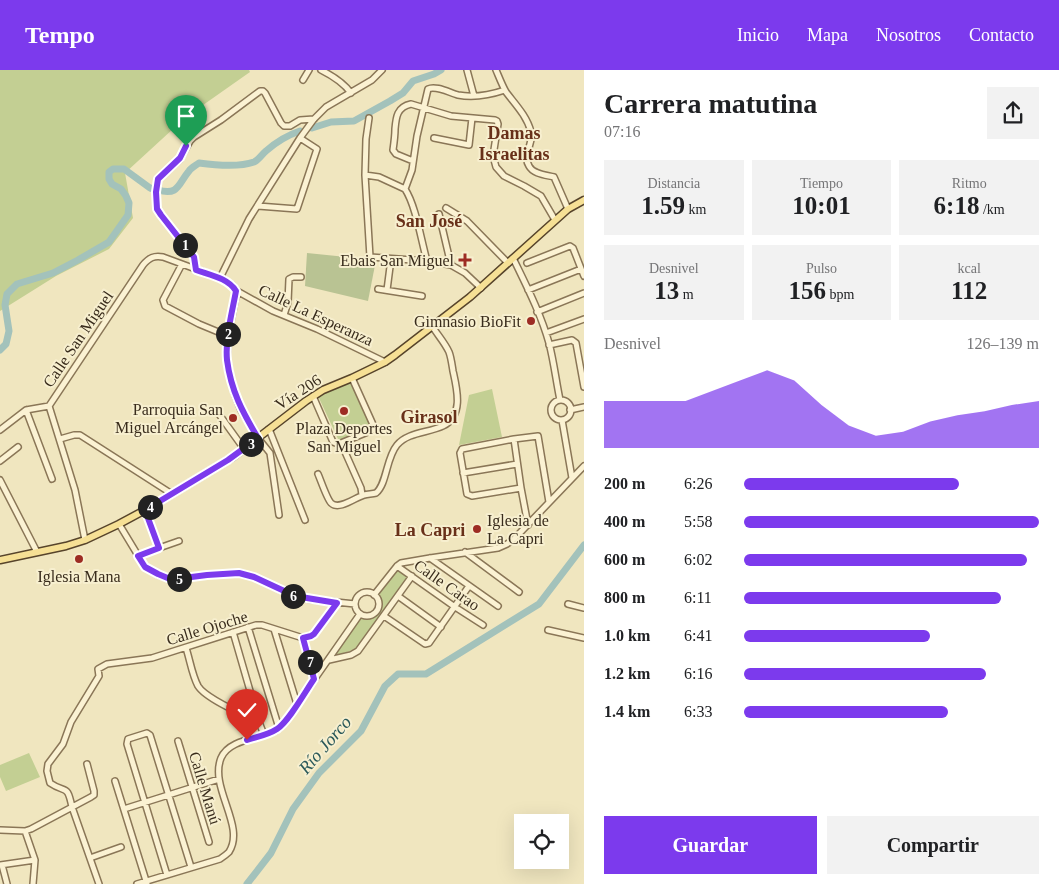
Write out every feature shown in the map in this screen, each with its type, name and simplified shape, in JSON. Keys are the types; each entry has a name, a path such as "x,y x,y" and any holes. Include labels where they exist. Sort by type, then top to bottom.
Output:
{"main road":[{"name":"Vía 206","path":"0,560 85,540 145,510 222,464 313,396 385,362 481,288 568,208 584,200"}],"street":[{"path":"303,80 309,70"},
{"path":"321,70 335,77 351,93"},
{"path":"220,278 249,220 314,118 326,107 372,80 382,70"},
{"path":"467,70 474,96"},
{"path":"496,70 505,90 523,115 532,133 527,156 528,165 533,171 554,177 568,208"},
{"path":"405,189 412,170 417,136 428,89 474,96 488,95 505,90"},
{"path":"196,270 194,257 157,209 156,192 158,179 180,158 190,140 260,91 266,93 284,126 290,126 300,120 314,118"},
{"path":"413,161 394,152 396,117 399,110 406,105 412,104 451,116 495,120 498,124 493,156 496,167 504,176 541,196 555,220"},
{"path":"369,118 366,139 365,175 370,257 427,261 451,265 465,273 481,288"},
{"path":"434,138 469,145 472,118"},
{"path":"258,206 297,209 316,149 300,138"},
{"path":"365,175 379,177 405,189 413,208 427,261"},
{"path":"446,208 467,221 510,260 528,290 550,345 560,400"},
{"path":"439,214 451,265"},
{"path":"528,263 570,246 573,248 584,276"},
{"name":"Calle San Miguel","path":"85,540 75,490 48,406 149,258 158,256 220,278"},
{"path":"387,290 391,259"},
{"path":"182,264 162,300 163,304 199,324 228,336"},
{"path":"528,290 581,268"},
{"path":"284,315 288,302 290,279 292,276 301,277"},
{"name":"Calle La Esperanza","path":"220,278 232,285 236,291 273,311 317,329 385,362"},
{"path":"378,288 422,296"},
{"path":"236,291 228,336 227,359 241,410 271,456 279,514"},
{"path":"537,312 584,293"},
{"path":"546,333 584,320"},
{"path":"318,474 332,504 338,506 356,500 362,495 376,494 379,491 391,454 404,438 445,425 452,420 457,407 456,383 449,352 432,326"},
{"path":"550,345 572,340 576,342 584,387"},
{"path":"313,396 333,442 338,444 375,429 352,378"},
{"path":"560,400 570,406 570,410 568,417 559,420 554,417 551,408 554,403 560,400"},
{"path":"0,430 26,410 48,406"},
{"path":"570,410 584,407"},
{"path":"26,410 52,479"},
{"path":"216,410 244,449"},
{"path":"562,420 572,478"},
{"path":"269,428 304,520"},
{"path":"60,439 74,434 80,435 172,494"},
{"path":"521,488 472,496 467,494 460,452 462,449 538,436 549,502"},
{"path":"514,439 528,525"},
{"path":"341,443 361,488 362,495"},
{"path":"0,461 18,447"},
{"path":"463,473 517,464"},
{"path":"374,595 397,566 405,562 498,548 508,544 584,466"},
{"path":"0,480 37,552"},
{"path":"145,510 159,548"},
{"path":"119,524 145,567 170,579 239,573 254,577 295,596 355,604"},
{"path":"138,556 179,540"},
{"path":"464,552 518,592"},
{"path":"430,558 498,606"},
{"name":"Calle Carao","path":"397,566 483,625"},
{"path":"329,660 351,655 358,651 412,576"},
{"path":"384,616 425,644 429,643 469,586"},
{"path":"370,593 374,595 379,604 377,611 371,616 363,616 356,608 356,600 362,594 370,593"},
{"path":"398,596 441,627"},
{"path":"314,679 303,638 314,634 337,603"},
{"path":"568,604 584,608"},
{"path":"137,884 220,859 228,852 233,842 234,832 219,779 220,760 223,754 230,747 279,728 360,614"},
{"name":"Calle Ojoche","path":"72,807 69,794 65,789 50,783 47,768 63,744 71,722 99,676 98,669 107,664 152,658 248,627 262,625 303,638"},
{"path":"248,627 279,728"},
{"path":"274,629 297,704"},
{"path":"548,630 584,638"},
{"path":"233,632 264,735"},
{"path":"186,648 196,680 203,692 259,722"},
{"path":"166,875 127,742 147,733 150,735 191,867"},
{"name":"Calle Manú","path":"178,741 209,842"},
{"path":"0,830 25,831 31,829 94,795 87,764"},
{"path":"124,809 219,779"},
{"path":"115,781 147,882"},
{"path":"72,807 99,884"},
{"path":"25,831 35,860 33,884"},
{"path":"90,858 121,847"},
{"path":"7,884 1,865 35,860"}],"green space":[{"path":"0,70 249,70 250,72 186,117 125,173 133,218 109,249 56,276 0,311"},
{"path":"307,253 376,260 368,301 305,286"},
{"name":"Plaza Deportes San Miguel","path":"350,381 371,425 339,441 318,396"},
{"path":"492,389 502,437 459,445 469,395"},
{"path":"399,568 409,576 356,649 334,656 361,617 367,618 377,615 381,606 378,595"},
{"path":"29,753 40,777 6,791 0,777 0,765"}],"waterway":[{"path":"312,128 331,122 354,121 403,93 413,81 441,70"},
{"path":"158,190 174,190 190,170 199,163 234,165 254,162 278,142 300,131"},
{"path":"0,350 6,344 9,331 5,305 7,294 17,284 53,273 109,242 128,215 129,203 126,196 121,189 112,184 109,179 109,172 113,169 124,169 154,189"},
{"name":"Río Jorco","path":"247,884 271,853 293,809 319,773 361,731 385,686 398,674 426,674 539,604 584,545"}],"place":[{"name":"Ebais San Miguel","path":"465,260"},
{"name":"Gimnasio BioFit","path":"531,321"},
{"name":"Plaza Deportes San Miguel","path":"344,411"},
{"name":"Parroquia San Miguel Arcángel","path":"233,418"},
{"name":"Iglesia de La Capri","path":"477,529"},
{"name":"Iglesia Mana","path":"79,559"}],"district":[{"name":"Damas Israelitas","path":"514,143"},
{"name":"San José","path":"429,221"},
{"name":"Girasol","path":"429,417"},
{"name":"La Capri","path":"430,530"}],"route":[{"path":"186,146 180,158 158,179 156,192 157,209 194,257 196,270 220,278 232,285 236,291 228,336 227,359 231,380 241,410 258,438 228,460 145,510 159,548 138,556 145,567 170,579 239,573 254,577 295,596 337,603 314,634 303,638 314,679 279,728 247,740"}]}
